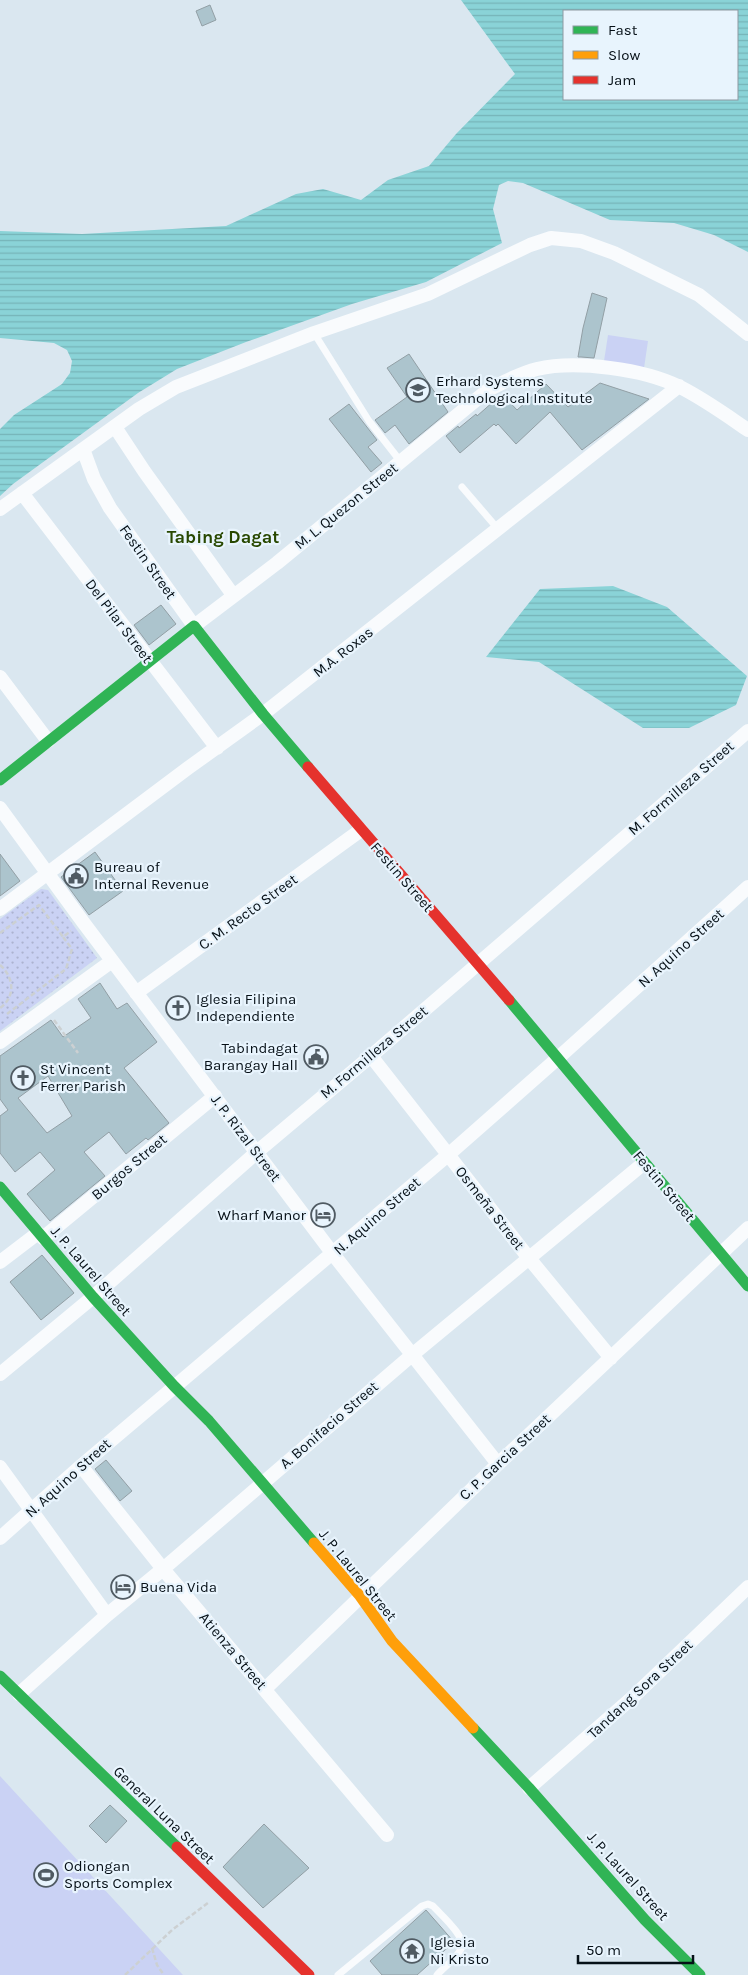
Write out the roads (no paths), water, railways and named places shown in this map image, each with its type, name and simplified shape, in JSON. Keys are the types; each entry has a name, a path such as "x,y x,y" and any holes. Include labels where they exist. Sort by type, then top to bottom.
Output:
{"main road":[{"name":"M. L. Quezon Street","path":"0,780 194,626"},
{"name":"Festin Street","path":"194,626 263,714 558,1058 748,1286"},
{"name":"J. P. Laurel Street","path":"0,1187 92,1297 209,1421 360,1596 392,1641 529,1788 645,1920 700,1975"},
{"name":"General Luna Street","path":"0,1676 308,1975"}],"street":[{"path":"0,509 138,409 176,387 314,333 428,294 530,245 551,238 581,241 622,257 699,295 748,334"},
{"name":"M. L. Quezon Street","path":"194,626 277,563 488,390 514,376 538,369 564,366 599,367 636,372 679,386 748,430"},
{"name":"M.A. Roxas","path":"0,909 263,714 679,386"},
{"path":"115,426 144,471 233,595"},
{"name":"Festin Street","path":"83,449 94,479 110,508 194,626"},
{"name":"Del Pilar Street","path":"22,493 217,748"},
{"path":"0,677 48,741"},
{"name":"M. Formilleza Street","path":"0,1374 92,1297 257,1152 748,731"},
{"name":"J. P. Rizal Street","path":"0,808 112,961 333,1254 498,1464"},
{"name":"C. M. Recto Street","path":"136,993 361,830"},
{"name":"N. Aquino Street","path":"0,1538 174,1386 333,1254 448,1155 748,887"},
{"path":"0,1042 112,961"},
{"name":"Osmeña Street","path":"371,1056 528,1257 611,1358"},
{"name":"Burgos Street","path":"0,1262 41,1235 215,1096"},
{"name":"A. Bonifacio Street","path":"19,1694 107,1615 412,1355 528,1257 644,1163"},
{"name":"C. P. Garcia Street","path":"265,1689 498,1464 748,1228"},
{"name":"Atienza Street","path":"81,1466 163,1569 387,1835"},
{"path":"0,1467 107,1615"},
{"name":"Tandang Sora Street","path":"529,1788 633,1697 748,1587"}],"lane":[{"path":"314,333 368,421 401,462"},
{"path":"462,487 498,529"},
{"path":"340,1972 422,1906 428,1904 433,1906 462,1937 463,1945 461,1950 437,1975"},
{"path":"340,1972 349,1975"}],"place":[{"name":"Erhard Systems Technological Institute","path":"418,390"},
{"name":"Bureau of Internal Revenue","path":"76,876"},
{"name":"Iglesia Filipina Independiente","path":"178,1008"},
{"name":"Tabindagat Barangay Hall","path":"316,1057"},
{"name":"St Vincent Ferrer Parish","path":"23,1078"},
{"name":"Wharf Manor","path":"323,1215"},
{"name":"Buena Vida","path":"123,1587"},
{"name":"Odiongan Sports Complex","path":"46,1875"},
{"name":"Iglesia Ni Kristo","path":"412,1951"}],"district":[{"name":"Tabing Dagat","path":"223,537"}]}
